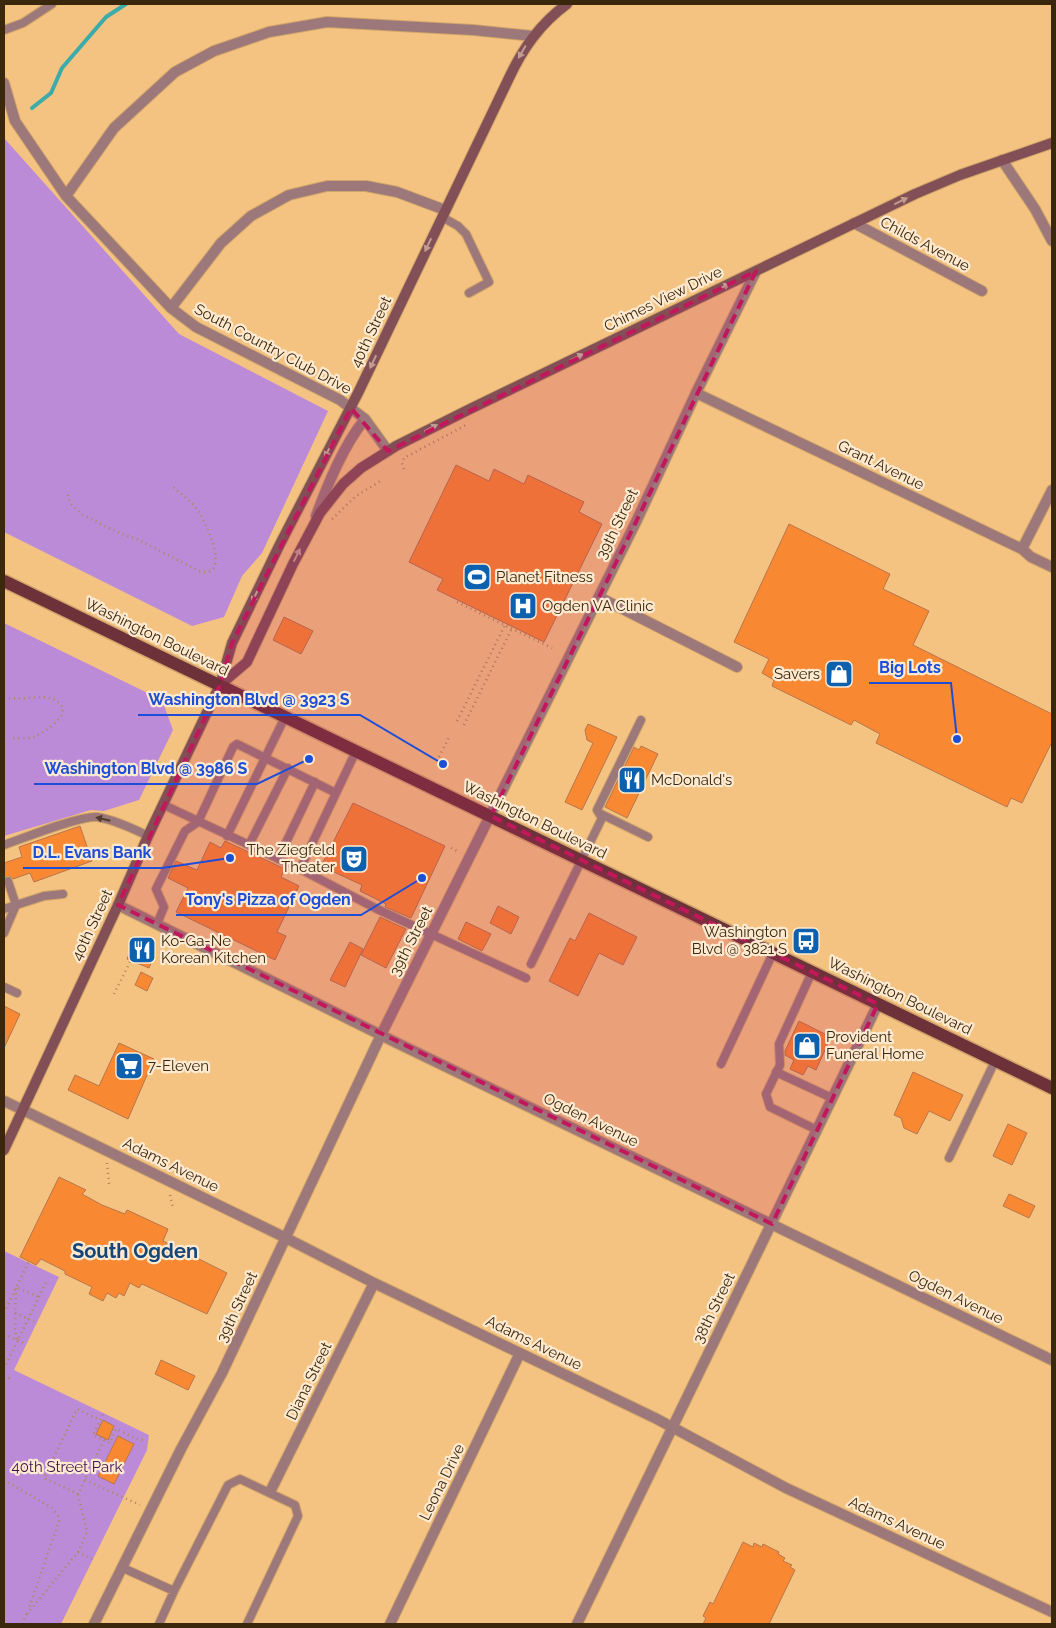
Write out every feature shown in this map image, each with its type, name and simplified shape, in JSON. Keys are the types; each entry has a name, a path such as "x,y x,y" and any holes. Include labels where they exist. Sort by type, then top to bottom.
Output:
{"main road":[{"name":"40th Street","path":"4,1150 148,836 220,685 232,643 279,546 351,408 517,60 532,36 549,18 567,4"},
{"name":"Chimes View Drive","path":"313,524 326,503 343,484 361,468 388,451 470,409 935,185 1052,143"},
{"name":"40th Street","path":"220,685 247,662 313,524"},
{"name":"Washington Boulevard","path":"4,581 1052,1088"}],"street":[{"path":"66,196 114,128 175,72 214,51 269,32 327,22 473,30 532,36"},
{"name":"South Country Club Drive","path":"4,83 15,121 66,196 171,308 196,327 340,400 365,419 388,451"},
{"path":"1002,160 1052,241"},
{"path":"171,308 221,243 251,216 289,195 327,186 366,186 397,192 444,213"},
{"name":"Childs Avenue","path":"854,223 982,291"},
{"name":"39th Street","path":"94,1624 222,1373 381,1035 637,520 696,393 756,271"},
{"name":"Grant Avenue","path":"696,393 1022,549 1032,557 1052,567"},
{"name":"40th Street","path":"313,524 328,485 357,429 365,419"},
{"path":"1022,549 1052,490"},
{"path":"599,597 737,667"},
{"name":"Ogden Avenue","path":"118,905 381,1035 1052,1360"},
{"name":"38th Street","path":"577,1624 878,1004"},
{"name":"Adams Avenue","path":"4,1101 286,1238 374,1283 673,1427 786,1488 1052,1612"},
{"name":"Diana Street","path":"270,1492 374,1283"},
{"name":"Leona Drive","path":"390,1624 520,1353"}],"lane":[{"path":"4,30 23,23 52,4"},
{"path":"444,213 466,234 489,282 469,293"},
{"path":"227,836 285,717"},
{"path":"531,964 602,818 598,810 641,720"},
{"path":"157,924 164,907 156,889 185,831 198,822 233,747 237,744 336,793"},
{"path":"300,869 356,751"},
{"path":"249,845 288,768"},
{"path":"278,859 316,782"},
{"path":"164,805 300,869 377,909 526,978"},
{"path":"599,813 648,837"},
{"path":"4,846 80,820 96,817 124,825 148,836"},
{"path":"4,933 16,905 8,881"},
{"path":"4,909 44,896 63,894"},
{"path":"721,1064 773,953"},
{"path":"812,972 779,1044 780,1065 766,1094 770,1107 817,1130"},
{"path":"4,987 17,993"},
{"path":"949,1158 995,1061"},
{"path":"776,1072 832,1098"},
{"path":"159,1624 228,1485 240,1479 296,1505 298,1516 247,1624"},
{"path":"122,1568 174,1591"}],"path":[{"path":"404,469 402,463 404,458 468,424"},
{"path":"328,524 347,503 382,480"},
{"path":"68,495 70,503 83,515 117,532 139,540 199,571 210,572 216,566 214,547 209,532 198,510 173,488"},
{"path":"457,602 552,648"},
{"path":"457,721 505,625"},
{"path":"464,725 512,628"},
{"path":"486,664 493,668"},
{"path":"476,683 484,686"},
{"path":"471,694 478,697"},
{"path":"4,697 14,700 50,698 59,704 63,711 62,716 56,723 36,736 13,738"},
{"path":"465,704 473,708"},
{"path":"459,718 466,721"},
{"path":"439,757 450,735"},
{"path":"114,994 131,960"},
{"path":"106,1150 109,1184"},
{"path":"4,1313 29,1261"},
{"path":"4,1369 46,1282"},
{"path":"16,1287 39,1297"},
{"path":"16,1287 15,1329 18,1340"},
{"path":"15,1313 37,1323"},
{"path":"4,1334 24,1343"},
{"path":"4,1376 11,1379"},
{"path":"78,1494 44,1478 77,1409 100,1420"},
{"path":"103,1414 93,1435 110,1443 116,1430 146,1441"},
{"path":"27,1614 78,1552 87,1532 78,1494 104,1440"},
{"path":"4,1480 52,1508 59,1521 22,1624"},
{"path":"85,1480 151,1510"},
{"path":"78,1552 92,1559"}],"highlighted area":[{"path":"756,271 637,520 491,816 878,1004 772,1224 118,905 220,685 232,643 351,408 388,451"}],"green space":[{"path":"4,138 179,334 328,411 262,553 242,576 224,617 192,626 4,532"},
{"path":"4,623 162,700 173,730 139,800 104,811 91,810 4,836"},
{"name":"40th Street Park","path":"4,1251 59,1277 14,1370 149,1435 147,1450 61,1624 4,1624"}],"building":[{"path":"456,465 489,481 494,469 524,484 528,475 584,502 579,512 602,524 544,642 437,590 443,579 409,562"},
{"path":"789,524 890,574 883,589 929,611 913,645 1052,714 1052,742 1022,803 1011,798 1007,807 876,743 880,734 854,720 851,725 772,686 774,680 762,673 769,659 734,642"},
{"path":"284,617 313,631 301,654 273,640"},
{"path":"588,724 617,737 582,810 565,802 593,743 587,740 585,730"},
{"name":"McDonald's","path":"641,746 658,754 627,818 605,807 634,747 639,750"},
{"path":"353,803 445,846 411,918 385,907 386,904 360,891 362,885 321,866"},
{"path":"80,826 92,861 34,882 30,873 13,879 10,876 4,877 4,863 22,857 19,847"},
{"path":"225,841 285,869 281,877 299,886 277,932 286,936 275,960 176,912 188,888 168,878 176,861 197,870 210,842 221,848"},
{"path":"498,906 519,917 511,934 490,923"},
{"path":"589,913 637,937 623,965 599,953 578,996 549,981 570,938 575,941"},
{"path":"380,917 406,929 386,968 361,955"},
{"path":"466,922 491,934 482,951 458,939"},
{"name":"Ko-Ga-Ne Korean Kitchen","path":"136,939 154,947 151,954 154,956 149,968 127,959"},
{"path":"350,942 363,949 345,987 330,980"},
{"path":"141,972 153,978 147,991 135,985"},
{"path":"4,1006 20,1014 4,1048"},
{"name":"Provident Funeral Home","path":"799,1021 831,1037 816,1070 808,1066 803,1075 790,1069 794,1060 785,1055 785,1051"},
{"path":"119,1043 154,1059 128,1119 68,1090 75,1075 99,1086"},
{"path":"913,1072 963,1095 950,1121 929,1111 917,1134 904,1128 901,1118 894,1115"},
{"path":"1008,1124 1027,1133 1012,1165 993,1156"},
{"path":"59,1177 86,1190 82,1194 102,1205 125,1214 127,1210 168,1229 163,1241 227,1273 207,1314 142,1284 139,1288 130,1283 124,1296 119,1293 116,1298 107,1293 103,1301 89,1294 92,1287 65,1274 65,1271 41,1259 36,1265 20,1257"},
{"path":"1009,1194 1035,1206 1029,1218 1003,1206"},
{"path":"161,1360 195,1376 188,1390 155,1374"},
{"path":"103,1420 114,1426 108,1440 96,1434"},
{"path":"118,1436 134,1444 114,1484 98,1476"},
{"path":"743,1542 753,1547 754,1543 762,1547 763,1544 779,1552 778,1554 785,1558 783,1561 792,1565 790,1567 795,1570 769,1624 703,1624 706,1618 703,1616 710,1602 713,1604"}],"waterway":[{"path":"32,108 51,93 62,68 106,17 126,4"}],"place":[{"name":"Planet Fitness","path":"477,577"},
{"name":"Ogden VA Clinic","path":"523,606"},
{"name":"Savers","path":"839,674"},
{"name":"Big Lots","path":"957,739"},
{"name":"Washington Blvd @ 3986 S","path":"309,759"},
{"name":"Washington Blvd @ 3923 S","path":"443,764"},
{"name":"McDonald's","path":"632,780"},
{"name":"D.L. Evans Bank","path":"230,858"},
{"name":"The Ziegfeld Theater","path":"354,859"},
{"name":"Tony's Pizza of Ogden","path":"422,878"},
{"name":"Washington Blvd @ 3821 S","path":"806,941"},
{"name":"Ko-Ga-Ne Korean Kitchen","path":"142,950"},
{"name":"Provident Funeral Home","path":"807,1046"},
{"name":"7-Eleven","path":"129,1066"}],"district":[{"name":"South Ogden","path":"135,1251"}]}
